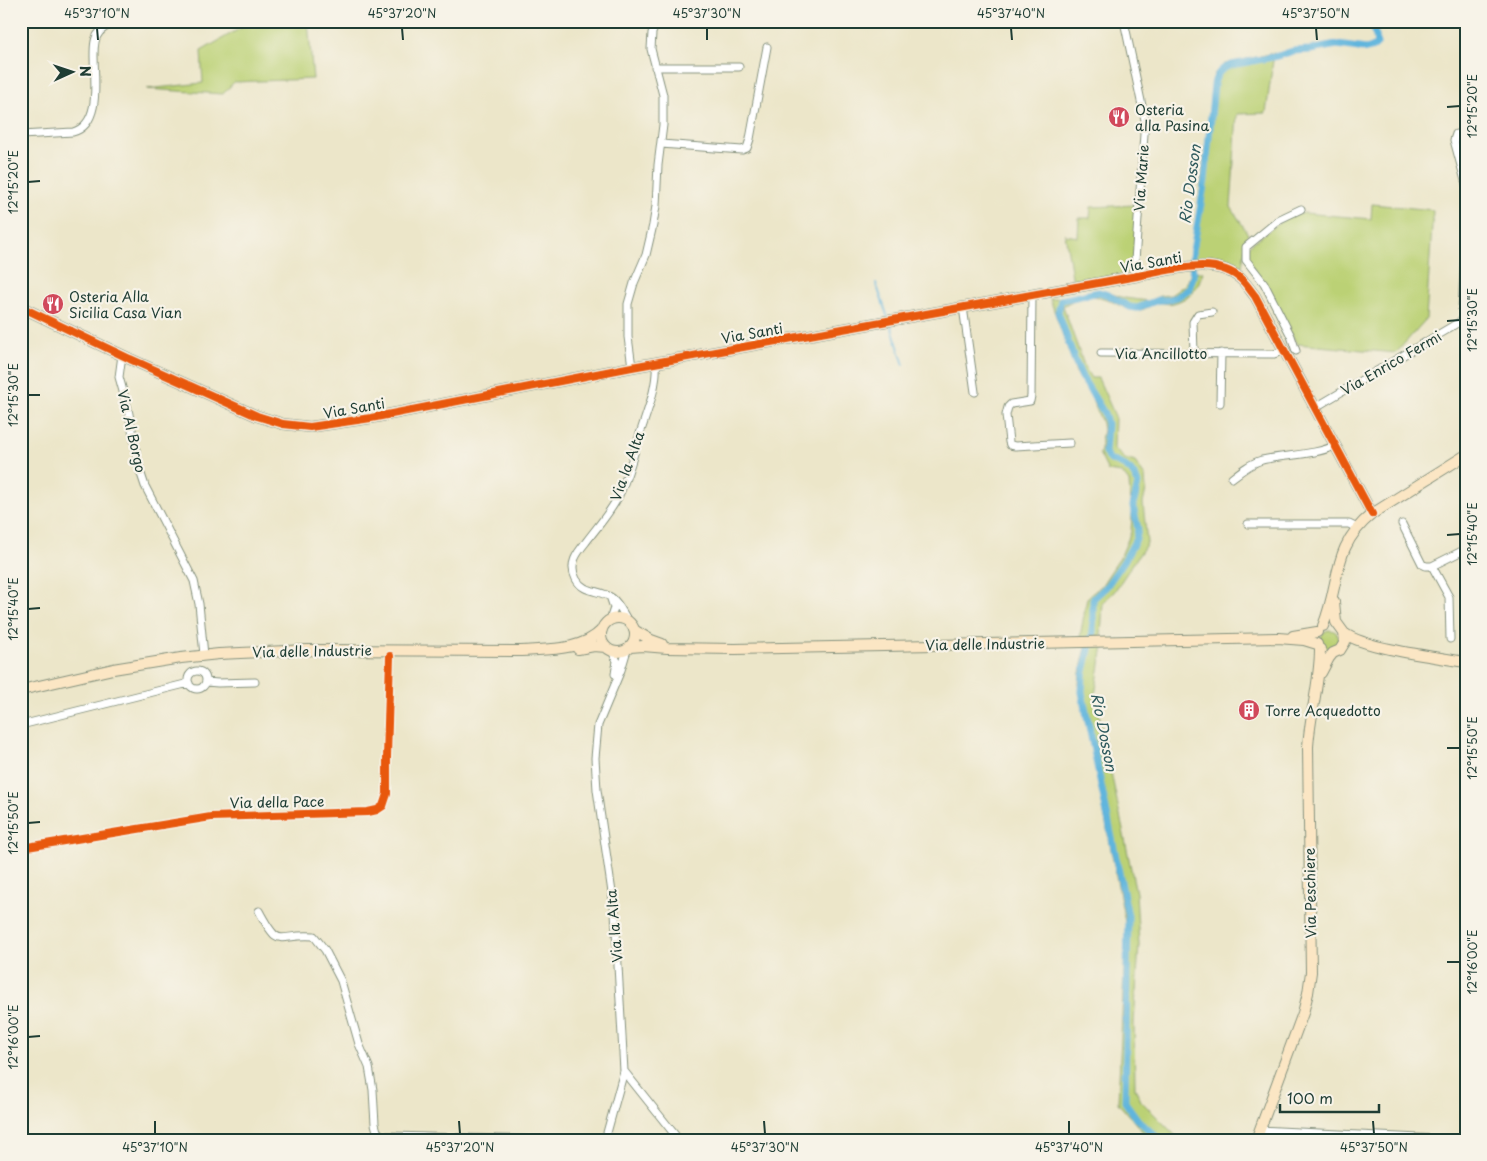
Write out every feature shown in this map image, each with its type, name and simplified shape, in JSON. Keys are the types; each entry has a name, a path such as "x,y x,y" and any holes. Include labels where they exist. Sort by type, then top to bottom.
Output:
{"street":[{"path":"21,135 73,132 80,130 88,123 92,115 94,101 94,47 97,34 105,27 119,21"},
{"path":"632,367 628,337 628,304 634,283 646,255 653,225 661,144 663,95 651,49 651,38 657,21"},
{"name":"Via Marie","path":"1124,21 1145,120 1135,261 1138,276"},
{"path":"661,144 742,150 747,148 767,47"},
{"path":"655,66 739,67"},
{"path":"1456,134 1454,140 1466,184"},
{"path":"1296,351 1292,336 1264,283 1247,263 1245,257 1246,247 1274,224 1301,209"},
{"path":"1465,319 1462,309 1465,288 1466,230"},
{"name":"Via Santi","path":"21,306 122,355 257,416 283,424 310,427 354,421 632,367 890,320 1200,266 1228,271 1242,280 1255,296 1372,514"},
{"path":"1032,295 1031,396 1030,401 1011,404 1008,407 1006,415 1009,442 1010,445 1015,446 1070,442"},
{"path":"963,308 975,392"},
{"path":"1194,353 1194,322 1198,314 1212,312"},
{"name":"Via Enrico Fermi","path":"1316,407 1465,319"},
{"name":"Via Ancillotto","path":"1101,353 1274,354 1283,350"},
{"name":"Via Ancillotto","path":"1220,403 1222,353"},
{"name":"Via Al Borgo","path":"122,355 119,375 128,409 140,471 145,486 194,581 199,604 204,655"},
{"name":"Via la Alta","path":"610,596 589,591 580,586 575,578 572,566 578,550 613,506 619,495 652,394 656,377 656,363"},
{"path":"1232,478 1261,460 1303,454 1336,445"},
{"path":"1378,646 1352,646 1328,653 1318,647 1316,636 1335,584 1344,550 1357,528 1372,514 1466,455"},
{"path":"1248,524 1349,524 1357,528"},
{"path":"1402,524 1422,564 1426,566 1432,566 1466,549"},
{"path":"1432,566 1450,598 1450,639"},
{"path":"1317,682 1325,664 1344,642 1334,604 1335,584"},
{"path":"609,696 617,668 616,658 601,639 602,630 610,620 614,608 610,596"},
{"path":"609,696 629,648 634,642 631,626 616,601 610,596"},
{"path":"610,620 620,619 631,626"},
{"path":"1320,629 1328,624 1341,629 1355,640 1466,662"},
{"name":"Via delle Industrie","path":"631,626 645,637 662,644 692,649"},
{"name":"Via delle Industrie","path":"1278,638 1320,629"},
{"name":"Via delle Industrie","path":"21,690 113,668 204,655 308,650 545,650 579,644 592,639 602,630"},
{"name":"Via delle Industrie","path":"629,648 643,646 692,649 1278,638 1304,640 1318,647"},
{"name":"Via delle Industrie","path":"21,695 126,671 196,661 264,656 533,656 558,654 594,646 609,649"},
{"name":"Via Peschiere","path":"1258,1135 1303,1013 1310,979 1308,732 1317,682 1318,647"},
{"path":"609,649 622,652 629,648"},
{"name":"Via della Pace","path":"21,848 211,817 368,812 377,810 385,803 387,794 386,757 390,656"},
{"path":"197,672 204,674 206,682 202,688 192,688 189,683 190,675 197,672"},
{"path":"206,682 218,684 256,682"},
{"path":"21,725 189,683"},
{"name":"Via la Alta","path":"605,1140 624,1071 614,913 596,790 595,758 598,725 609,696"},
{"path":"259,911 276,937 284,939 314,936 329,958 341,981 369,1067 373,1090 375,1124 379,1138 546,1140"},
{"path":"624,1071 679,1140"},
{"path":"1248,1140 1258,1135 1460,1140"}],"green space":[{"path":"246,21 255,21 257,26 308,21 313,79 234,82 223,94 147,89 203,83 201,51 246,25"},
{"path":"1274,53 1266,113 1237,114 1231,207 1248,234 1242,266 1240,268 1222,261 1192,260 1214,74 1225,64"},
{"path":"1372,204 1433,210 1426,319 1396,353 1297,344 1246,255 1247,247 1286,218 1304,213 1371,219"},
{"path":"1137,205 1133,272 1073,283 1065,235 1078,237 1079,218 1090,218 1091,207"},
{"path":"1202,272 1196,288 1188,296 1171,304 1157,303 1142,310 1136,310 1093,296 1075,300 1063,306 1085,368 1091,378 1098,378 1115,416 1114,449 1125,459 1135,462 1145,476 1146,490 1143,503 1147,543 1114,592 1103,602 1101,636 1080,637 1087,598 1102,585 1121,556 1131,532 1132,515 1129,482 1122,473 1108,471 1099,453 1101,451 1102,423 1091,396 1076,372 1050,299 1100,290 1124,298 1148,301 1160,296 1171,295 1185,285 1191,273"},
{"path":"1330,630 1336,633 1339,639 1336,645 1330,648 1324,645 1321,639 1324,633"},
{"path":"1103,646 1095,695 1136,893 1139,945 1134,1023 1135,1088 1141,1101 1180,1140 1150,1140 1118,1103 1126,927 1079,684 1086,647"}],"waterway":[{"name":"Rio Dosson","path":"1160,1140 1138,1120 1125,1102 1128,916 1082,692 1083,676 1093,631 1093,599 1106,587 1136,539 1138,529 1133,506 1138,484 1131,471 1125,466 1109,459 1105,453 1107,424 1104,413 1082,377 1058,312 1061,300 1099,292 1130,307 1137,308 1158,300 1177,297 1189,289 1194,274 1191,263 1205,180 1214,85 1218,75 1222,70 1232,65 1278,56 1293,51 1337,45 1366,49 1374,47 1377,44 1376,36 1370,21"},
{"path":"876,283 888,318"},
{"path":"891,325 904,365"}],"cycle path":[{"path":"21,307 130,359 257,416 283,424 310,427 371,418 632,367 1177,268 1192,266 1220,268 1232,273 1243,281 1255,296 1372,514"},
{"path":"21,848 211,817 368,812 377,810 383,806 387,794 390,656"}],"place":[{"name":"Osteria alla Pasina","path":"1119,117"},
{"name":"Osteria Alla Sicilia Casa Vian","path":"53,304"},
{"name":"Torre Acquedotto","path":"1249,710"}]}
